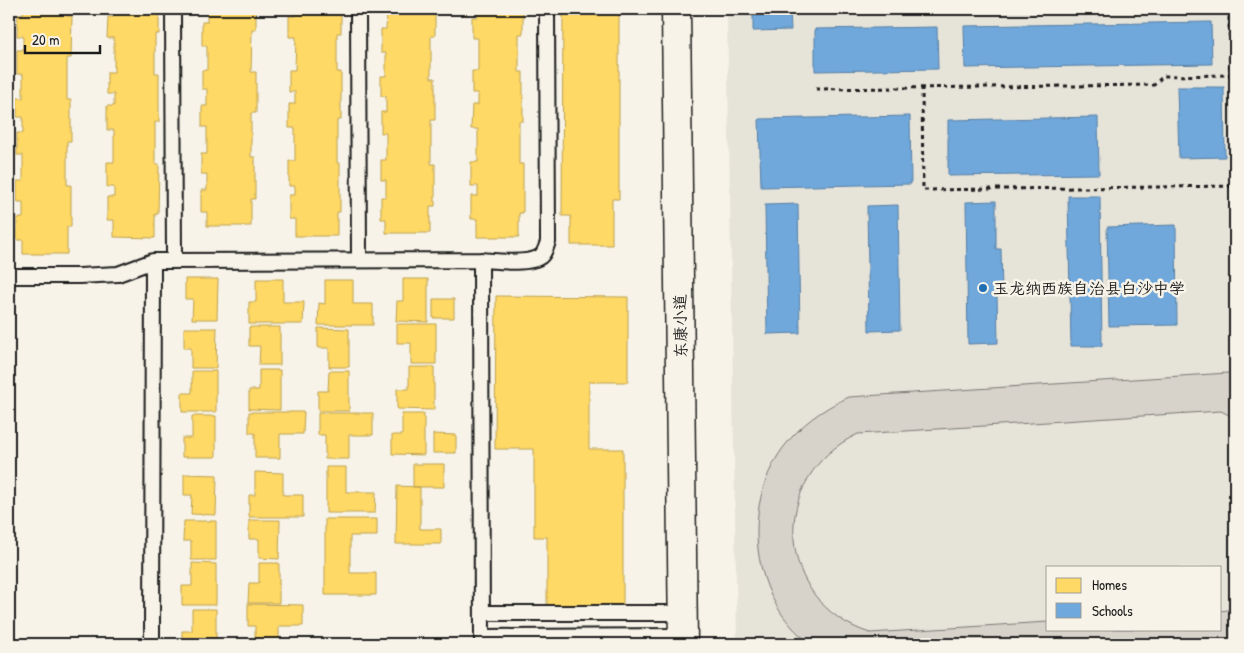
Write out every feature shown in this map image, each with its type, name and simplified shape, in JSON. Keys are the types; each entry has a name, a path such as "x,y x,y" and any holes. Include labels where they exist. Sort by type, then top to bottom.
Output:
{"street":[{"name":"东康小道","path":"676,9 683,631"}],"lane":[{"path":"173,9 174,261"},
{"path":"358,9 359,260"},
{"path":"9,276 118,274 153,261 481,260 529,262 546,250 548,242 548,9"},
{"path":"481,260 482,641 683,631"},
{"path":"152,638 153,261"},
{"path":"482,613 683,631"}],"path":[{"path":"816,89 1154,85 1163,76 1230,75 1229,9"},
{"path":"922,87 923,190 1235,186"}],"shaded area":[{"name":"玉龙纳西族自治县白沙中学","path":"727,9 1235,9 1235,644 737,644"},
{"path":"1228,373 1235,377 1235,418 1221,411 858,434 828,453 808,479 796,508 794,538 800,568 815,595 838,618 870,633 1046,622 1046,630 1222,630 1222,611 1235,609 1235,644 811,644 791,626 775,604 764,579 758,552 757,525 761,497 769,472 783,448 797,432 812,418 849,397"}],"building: Homes":[{"path":"23,9 67,9 67,16 72,16 71,58 67,58 67,100 71,100 71,141 67,141 67,185 71,185 71,227 67,227 67,254 23,254 23,240 17,240 17,218 23,218 23,202 17,202 17,181 23,181 23,155 17,155 17,133 23,133 23,117 17,117 17,98 23,98 23,74 17,74 17,50 23,50 23,36 17,36 18,14 23,14"},
{"path":"114,9 159,9 159,34 155,34 155,73 159,73 159,122 155,122 155,164 159,164 158,214 155,214 155,238 114,237 114,220 107,220 107,197 114,197 114,187 107,187 107,162 114,162 114,130 107,130 107,106 114,106 114,94 107,94 107,72 114,72 114,38 107,38 108,17 114,17"},
{"path":"207,9 256,9 256,30 252,30 251,72 256,72 256,113 251,113 251,157 255,157 255,199 251,199 251,226 207,226 207,212 201,212 201,190 207,190 207,174 201,174 201,154 207,154 207,127 202,127 202,106 207,106 207,89 202,89 202,70 207,70 207,46 202,46 202,22 207,22"},
{"path":"296,9 341,9 341,33 337,33 337,72 341,72 341,120 337,120 337,163 340,163 340,212 337,212 337,236 295,236 295,219 289,219 289,195 295,195 295,186 289,186 289,161 295,161 295,128 289,128 289,104 295,104 295,92 289,92 289,70 295,70 296,37 289,37 289,16 296,16"},
{"path":"381,9 435,9 435,36 431,36 431,78 435,78 435,120 431,120 431,164 435,164 435,206 430,206 430,233 386,233 386,219 381,219 381,197 386,197 386,180 381,180 381,160 386,160 386,133 381,133 381,112 386,112 386,96 381,96 381,76 386,76 386,53 381,53 381,29 386,29 387,15 381,15"},
{"path":"478,9 523,9 523,34 519,34 519,72 523,72 523,121 519,121 519,164 523,164 523,213 519,213 519,237 477,237 477,219 471,219 471,196 478,196 478,186 471,186 471,162 478,162 478,129 471,129 472,105 478,105 478,93 472,93 472,71 478,71 478,38 472,38 472,17 478,17"},
{"path":"563,9 619,9 619,199 612,199 612,245 571,245 571,216 562,216"},
{"path":"185,279 218,279 217,319 192,319 193,299 185,299"},
{"path":"256,279 283,279 283,302 304,302 303,324 249,324 249,302 256,302"},
{"path":"403,279 428,279 428,322 396,321 397,301 403,301"},
{"path":"325,280 353,280 353,304 373,304 373,325 318,325 319,303 325,304"},
{"path":"496,296 628,297 628,382 589,382 589,449 623,449 623,605 547,605 547,537 534,537 534,449 495,449"},
{"path":"433,299 454,299 454,318 433,318"},
{"path":"397,324 436,324 436,364 411,364 411,343 397,343"},
{"path":"249,327 280,327 280,365 259,365 260,346 249,346"},
{"path":"184,328 217,328 216,368 191,368 191,348 184,348"},
{"path":"318,328 349,329 349,367 329,367 329,348 318,348"},
{"path":"409,367 434,367 434,410 397,409 397,389 409,389"},
{"path":"259,370 280,370 280,410 249,409 249,390 259,390"},
{"path":"192,371 216,371 216,412 182,412 182,393 192,393"},
{"path":"329,371 349,371 349,411 318,411 318,391 328,391"},
{"path":"249,412 304,412 303,434 280,434 280,458 255,458 255,433 249,433"},
{"path":"318,413 373,413 373,435 349,435 349,459 325,459 325,435 318,435"},
{"path":"402,414 424,414 424,455 392,454 392,435 402,435"},
{"path":"192,416 216,416 216,457 182,457 182,438 192,438"},
{"path":"433,434 456,435 456,453 433,453"},
{"path":"413,464 444,464 444,487 413,487"},
{"path":"326,467 346,467 346,492 376,492 375,513 326,513"},
{"path":"255,472 283,473 283,495 303,495 303,517 249,517 249,495 255,495"},
{"path":"184,474 217,475 216,515 191,514 192,495 184,495"},
{"path":"397,486 420,487 420,529 441,529 441,544 396,544"},
{"path":"325,519 377,519 377,536 350,536 350,573 376,573 376,595 325,595"},
{"path":"249,520 280,520 279,559 259,558 259,539 249,539"},
{"path":"184,521 216,521 216,560 191,560 191,541 183,541"},
{"path":"192,563 216,564 216,605 182,605 182,586 192,586"},
{"path":"259,563 279,563 279,603 248,603 249,583 259,583"},
{"path":"248,604 303,605 303,626 279,626 279,644 255,644 255,626 248,626"},
{"path":"192,609 216,609 216,644 182,644 182,631 192,631"}],"building: Schools":[{"path":"753,9 790,9 791,30 753,31"},
{"path":"1211,22 1212,64 965,68 964,26"},
{"path":"937,27 938,69 815,71 815,29"},
{"path":"1177,87 1224,87 1225,157 1179,158"},
{"path":"910,116 911,184 761,187 759,119"},
{"path":"1098,117 1099,174 948,176 948,120"},
{"path":"1068,196 1100,196 1102,346 1071,346"},
{"path":"996,201 996,249 1001,249 1002,294 997,294 998,343 968,344 966,202"},
{"path":"798,204 800,333 767,334 765,205"},
{"path":"898,205 900,330 869,331 867,206"},
{"path":"1176,225 1177,325 1109,326 1107,227"}],"place":[{"name":"玉龙纳西族自治县白沙中学","path":"983,288"}]}
